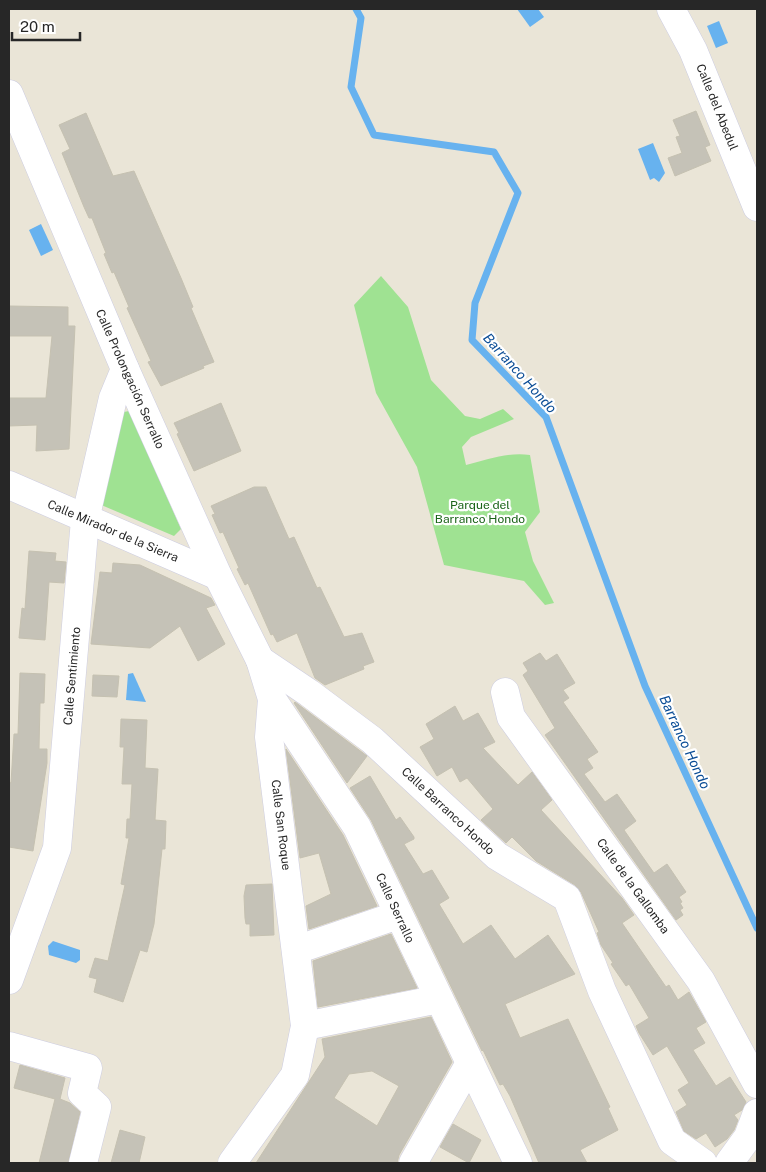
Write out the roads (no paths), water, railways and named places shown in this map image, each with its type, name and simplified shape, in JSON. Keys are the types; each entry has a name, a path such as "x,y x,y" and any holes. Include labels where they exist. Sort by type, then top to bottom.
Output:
{"street":[{"name":"Calle del Abedul","path":"671,9 693,50 757,207"},
{"name":"Calle Prolongación Serrallo","path":"9,94 125,369 218,576 260,660"},
{"name":"Calle Sentimiento","path":"9,980 57,848 85,520 113,398 125,369"},
{"name":"Calle Mirador de la Sierra","path":"9,485 85,520 218,576"},
{"name":"Calle Serrallo","path":"260,660 272,699 358,827 398,915 518,1163"},
{"name":"Calle Barranco Hondo","path":"260,660 309,693 372,740 497,856 567,898 602,991 672,1141 704,1163"},
{"name":"Calle de la Gallomba","path":"505,692 511,717 701,981 757,1084"},
{"name":"Calle San Roque","path":"232,1163 295,1075 305,1026 269,737 272,699"},
{"path":"296,950 398,915"},
{"path":"305,1026 440,999"},
{"path":"9,1046 88,1068 82,1093 97,1108 83,1163"},
{"path":"413,1163 470,1063"},
{"path":"729,1163 748,1138 757,1113"}],"water":[{"path":"517,9 538,9 544,17 530,27"},
{"path":"719,21 728,43 716,48 707,26"},
{"path":"653,143 665,173 659,182 654,178 650,180 638,149"},
{"path":"41,224 53,250 41,256 29,230"},
{"path":"133,673 146,702 126,700 128,674"},
{"path":"53,941 80,950 80,960 76,963 49,955 48,946"}],"waterway":[{"name":"Barranco Hondo","path":"356,9 361,18 351,87 374,135 494,152 518,193 475,303 472,340 546,417 645,686 757,928"}],"park label":[{"name":"Parque del Barranco Hondo","path":"480,512"}]}
